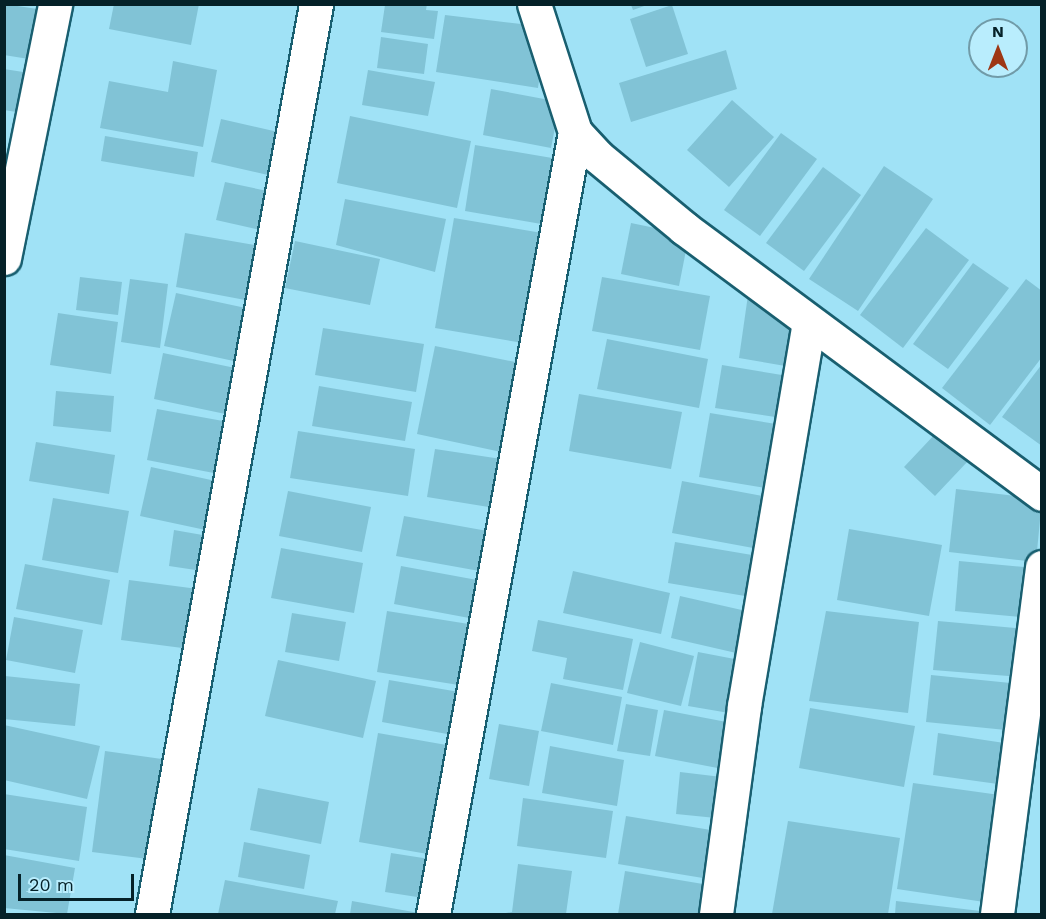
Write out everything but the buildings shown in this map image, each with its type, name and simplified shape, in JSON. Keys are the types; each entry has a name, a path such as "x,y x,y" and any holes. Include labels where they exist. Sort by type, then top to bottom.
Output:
{"street":[{"path":"4,258 55,4"},
{"path":"152,915 316,4"},
{"path":"433,915 575,132 534,4"},
{"path":"575,132 635,190 1041,494"},
{"path":"716,915 744,706 809,322"},
{"path":"997,915 1031,733 1041,567"}]}
